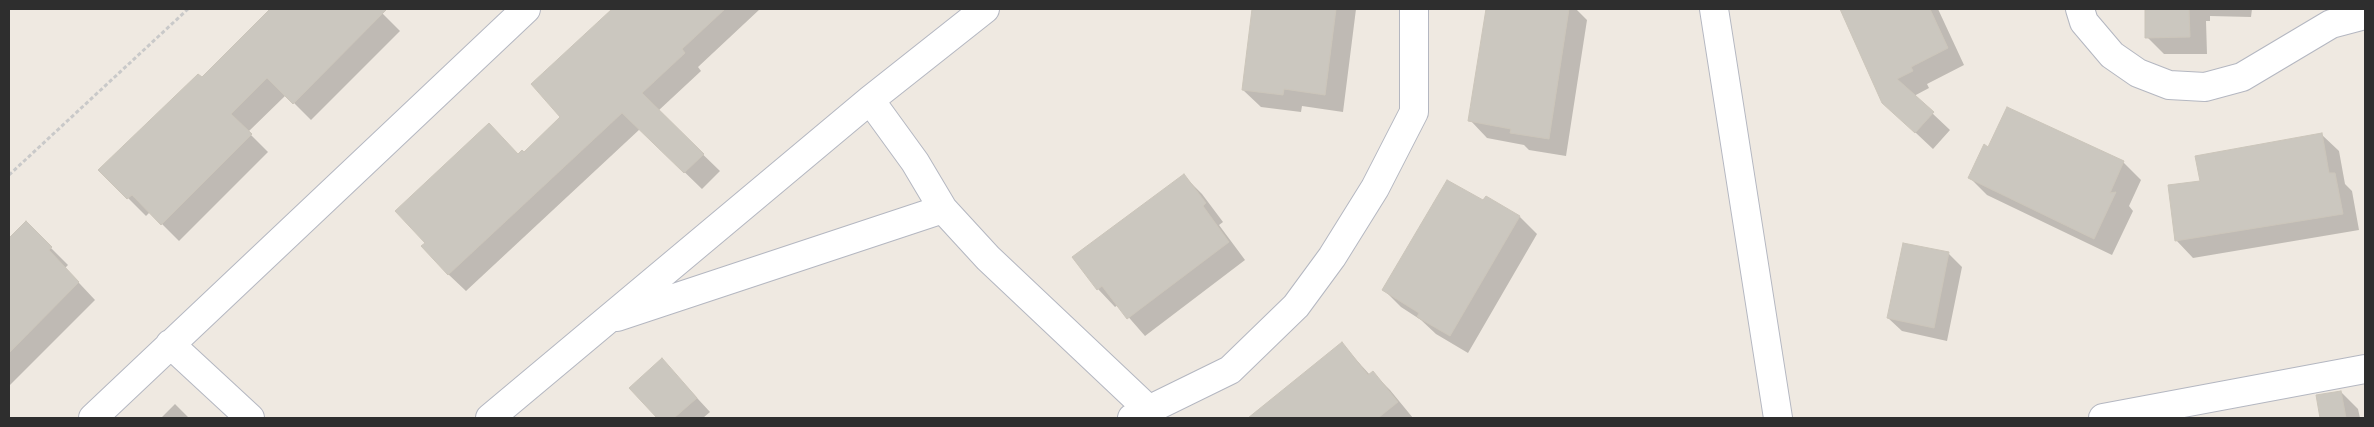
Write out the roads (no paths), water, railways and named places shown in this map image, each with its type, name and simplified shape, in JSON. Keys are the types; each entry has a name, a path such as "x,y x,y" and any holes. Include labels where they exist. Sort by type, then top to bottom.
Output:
{"street":[{"path":"93,418 526,9"},
{"path":"490,418 870,100 985,9"},
{"path":"870,100 915,162 942,210 1141,414 1230,370 1296,306 1332,257 1375,188 1414,112 1414,9"},
{"path":"1714,9 1778,418"},
{"path":"2080,9 2084,22 2112,55 2138,73 2169,86 2204,87 2242,78 2331,24 2365,15"},
{"path":"604,321 942,210"},
{"path":"170,344 250,418"},
{"path":"2103,418 2365,368"}]}
